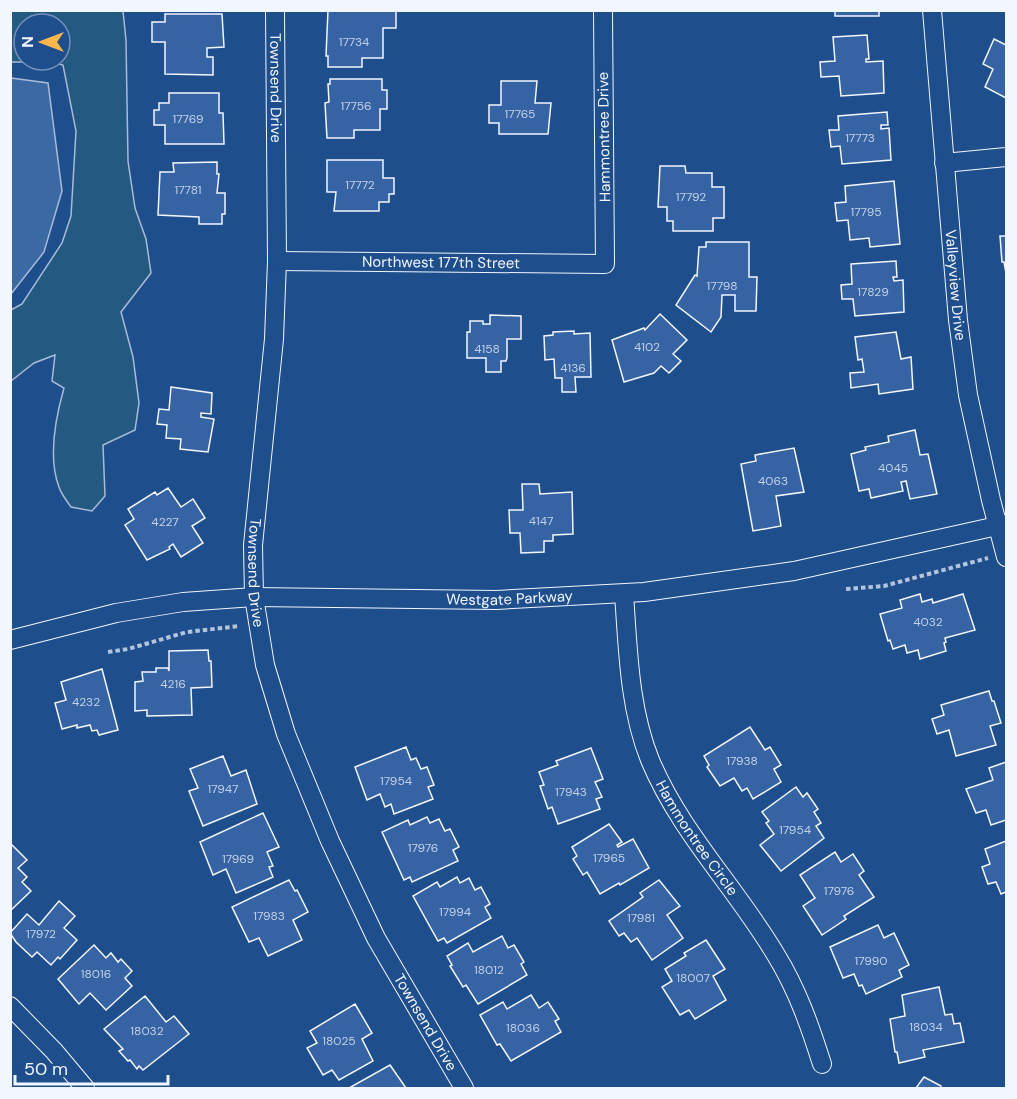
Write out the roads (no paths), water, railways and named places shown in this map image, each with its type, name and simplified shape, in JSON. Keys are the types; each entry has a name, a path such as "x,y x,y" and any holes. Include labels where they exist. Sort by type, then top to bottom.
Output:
{"street":[{"name":"Townsend Drive","path":"275,10 277,261 274,339 253,544 254,597 265,665 286,734 330,841 376,938 464,1089"},
{"name":"Hammontree Drive","path":"603,10 606,264"},
{"name":"Valleyview Drive","path":"932,10 958,320 968,395 1002,525 1006,556"},
{"path":"944,163 1006,157"},
{"name":"Northwest 177th Street","path":"277,261 606,264"},
{"name":"Westgate Parkway","path":"10,640 116,612 183,602 254,597 495,600 624,594 711,584 794,570 1002,525"},
{"name":"Hammontree Circle","path":"624,594 635,706 651,760 670,799 699,846 738,897 777,956 805,1011 822,1064"},
{"path":"10,1006 54,1051 85,1089"}]}
